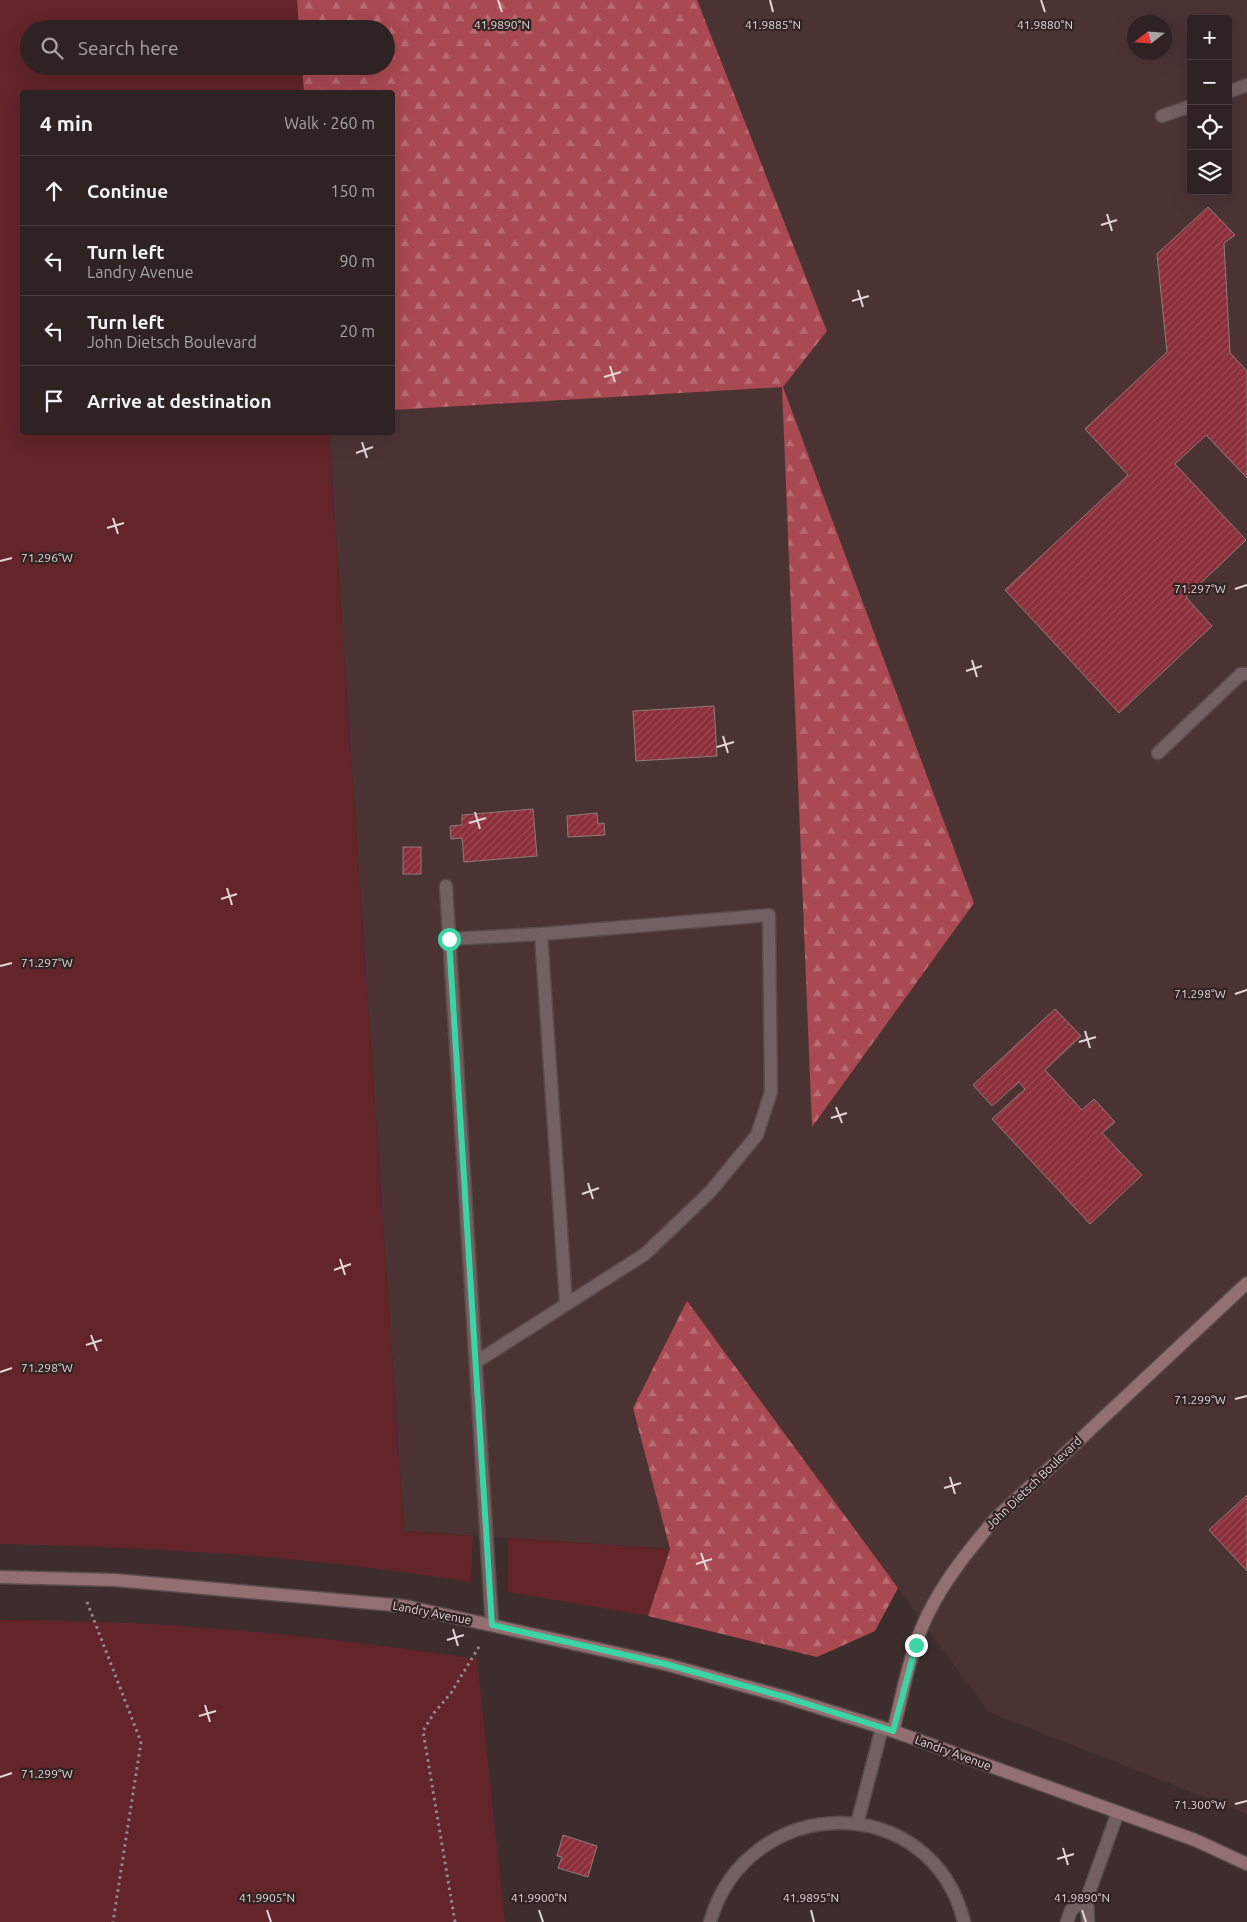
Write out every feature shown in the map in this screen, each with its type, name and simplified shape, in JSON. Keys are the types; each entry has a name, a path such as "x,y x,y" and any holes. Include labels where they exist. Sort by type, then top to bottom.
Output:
{"street":[{"name":"John Dietsch Boulevard","path":"887,1730 928,1614 946,1582 970,1549 994,1520 1247,1283"},
{"name":"Landry Avenue","path":"0,1577 116,1580 405,1606 665,1664 785,1697 887,1730 1195,1840 1247,1864"}],"lane":[{"path":"1232,91 1247,85"},
{"path":"1162,116 1187,107"},
{"path":"1158,753 1241,674 1247,674"},
{"path":"446,886 492,1625"},
{"path":"449,939 541,934 769,914 771,1092 757,1135 710,1192 645,1254 476,1362"},
{"path":"541,934 566,1304"},
{"path":"857,1824 887,1730"},
{"path":"1088,1922 1087,1898 1118,1812"},
{"path":"710,1922 722,1888 744,1860 757,1849 788,1832 804,1826 821,1823 857,1824 881,1830 904,1840 930,1862 951,1888 964,1922"},
{"path":"1067,1922 1071,1910 1087,1898"}],"path":[{"path":"78,1579 141,1742 113,1922"},
{"path":"455,1922 423,1731 434,1713 451,1693 492,1625"}],"shaded area":[{"path":"0,0 297,0 298,20 20,20 20,75 303,75 304,90 20,90 20,435 329,435 404,1531 473,1536 471,1582 354,1566 236,1555 0,1544"},
{"path":"697,0 1247,0 1247,1814 989,1712 687,1302 633,1408 670,1549 404,1531 329,435 395,435 395,410 827,331"},
{"path":"508,1538 670,1549 648,1616 508,1592"},
{"path":"0,1620 120,1623 239,1630 417,1650 477,1659 505,1922 0,1922"}],"green space":[{"path":"297,0 697,0 827,331 783,387 974,903 812,1127 782,387 395,410 395,90 304,90 303,75 395,75 395,20 298,20"},
{"path":"687,1301 898,1588 875,1631 817,1657 648,1616 670,1549 633,1408"}],"building":[{"path":"1208,207 1235,235 1224,243 1230,353 1247,371 1247,478 1206,435 1175,464 1246,540 1186,597 1212,626 1119,713 1005,590 1128,475 1085,429 1167,352 1157,254"},
{"path":"714,706 717,756 636,761 633,711"},
{"path":"533,809 537,856 464,862 462,838 451,839 450,826 462,825 462,815"},
{"path":"597,813 598,824 604,823 605,835 568,837 567,816"},
{"path":"403,847 421,847 421,874 403,874"},
{"path":"1055,1009 1081,1036 1045,1070 1082,1110 1094,1099 1115,1122 1102,1133 1142,1175 1090,1224 992,1119 1025,1089 1019,1082 992,1106 973,1085"},
{"path":"1247,1495 1247,1571 1209,1530"},
{"path":"563,1835 597,1846 588,1877 558,1868 562,1857 557,1856"}],"route":[{"path":"449,939 492,1625 665,1664 785,1697 893,1731 916,1645"}]}
